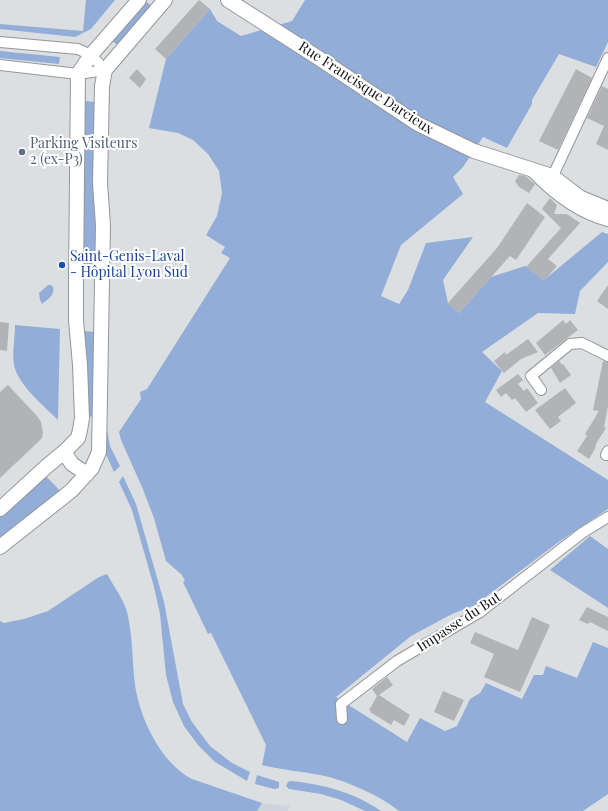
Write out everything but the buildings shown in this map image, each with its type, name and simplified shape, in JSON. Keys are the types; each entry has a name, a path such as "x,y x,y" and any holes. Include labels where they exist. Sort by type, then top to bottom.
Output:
{"street":[{"path":"0,509 78,438 82,418 76,312 78,74 91,55 138,0"},
{"path":"0,547 71,491 92,468 99,452 104,225 100,183 102,86 105,70 165,0"},
{"name":"Rue Francisque Darcieux","path":"228,0 418,124 474,151 534,171 581,198 608,209"},
{"path":"0,42 78,49 91,55 105,70"},
{"path":"550,181 608,58"},
{"path":"0,65 78,74 105,70"},
{"name":"Rue Francisque Darcieux","path":"550,181 575,206 608,219"},
{"path":"541,390 531,376 570,344 582,343 608,356"},
{"path":"78,438 93,445 99,452"},
{"path":"64,452 72,464 87,474"},
{"name":"Impasse du But","path":"342,719 341,704 398,661 480,612 582,533 608,517"}],"shaded area":[{"path":"86,0 115,0 91,29 75,37 0,29 0,24 83,31"},
{"path":"305,0 608,0 608,42 596,67 559,54 532,100 532,104 507,148 483,137 463,167 453,177 463,194 401,245 381,296 399,304 408,290 426,243 473,237 443,280 448,303 459,313 491,277 525,266 544,280 602,232 608,234 608,262 580,291 575,314 538,313 482,352 502,371 485,402 608,480 608,509 560,541 475,605 452,614 411,636 336,697 407,742 420,718 445,731 457,726 470,699 480,693 486,683 522,699 534,675 543,675 546,666 577,678 593,642 608,648 608,794 583,811 399,811 372,794 340,780 262,765 266,745 211,633 208,634 183,582 185,581 182,575 166,561 154,518 121,440 119,432 141,399 140,392 147,389 230,258 221,253 225,247 206,235 217,216 222,193 219,171 208,154 193,140 178,133 149,128 166,59 210,9 217,21 241,36 292,21"},
{"path":"145,1 152,6 119,46 112,41"},
{"path":"0,51 60,57 59,64 0,58"},
{"path":"85,101 96,102 98,273 82,272"},
{"path":"48,285 53,287 53,293 42,304 39,293"},
{"path":"15,325 60,329 58,420 32,395 16,373 13,356"},
{"path":"81,331 98,332 95,417 85,416"},
{"path":"103,429 107,430 110,446 120,466 114,472 104,450"},
{"path":"45,475 62,493 0,545 0,517"},
{"path":"123,476 136,504 164,602 183,704 192,722 210,746 232,763 250,772 247,781 215,762 198,745 184,726 173,702 166,675 160,614 154,587 132,510 119,482"},
{"path":"590,536 608,549 608,608 550,570"},
{"path":"107,574 126,607 130,630 135,685 142,712 154,739 171,762 181,772 192,779 262,803 257,811 0,811 0,621 4,623 24,619 48,611 99,577"},
{"path":"257,775 279,782 279,788 274,789 255,784"},
{"path":"290,781 314,784 337,790 371,804 381,811 365,811 341,800 321,794 289,789 286,786"},
{"path":"262,803 290,806 288,811 257,811"}],"place":[{"name":"Parking Visiteurs 2 (ex-P3)","path":"22,152"},
{"name":"Saint-Genis-Laval - Hôpital Lyon Sud","path":"62,265"}]}
